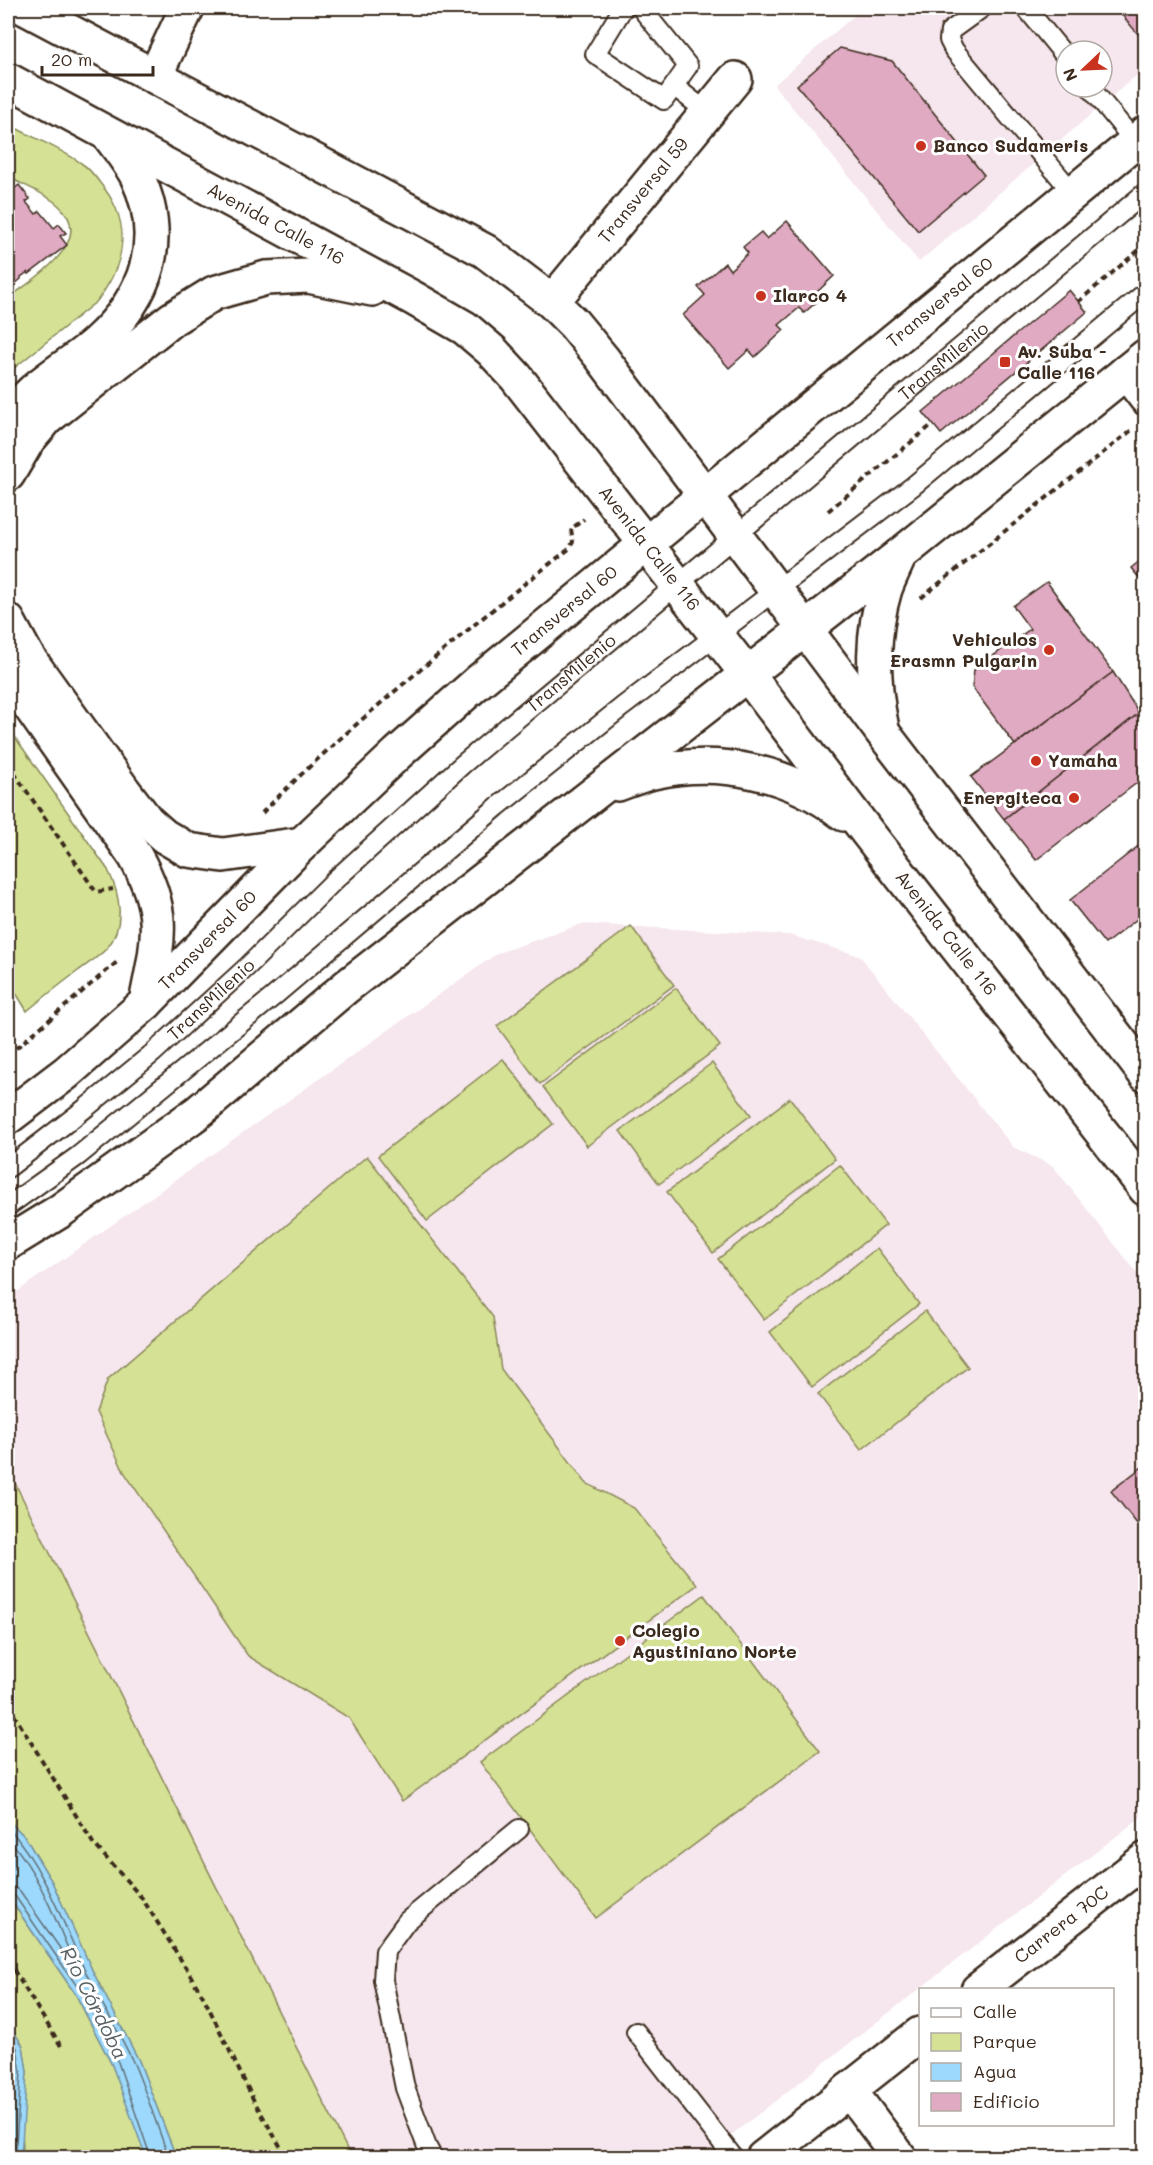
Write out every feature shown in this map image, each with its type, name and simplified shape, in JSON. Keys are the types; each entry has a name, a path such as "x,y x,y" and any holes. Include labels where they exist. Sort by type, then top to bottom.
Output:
{"main road":[{"path":"25,8 485,251 552,302 602,357 883,733 1146,1076"},
{"path":"155,76 187,8"},
{"name":"Transversal 59","path":"552,302 735,79"},
{"name":"Avenida Calle 116","path":"8,80 414,298 465,328 492,351 516,377 1146,1189"},
{"path":"8,420 31,393 97,342 123,317 136,297 146,273 150,246 147,202 136,175 109,134"},
{"name":"Transversal 60","path":"8,1117 66,1073 146,1003 302,844 477,682 1140,138"},
{"path":"8,474 28,441 47,418 172,319 214,293 266,278 309,276 414,298"},
{"path":"1136,364 1141,412"},
{"path":"8,1244 60,1211 197,1113 346,987 900,555 1136,364"},
{"path":"883,733 876,701 874,668 876,634 886,589 900,555"},
{"path":"8,621 27,656 147,821 164,836 188,850 223,855 302,844"},
{"path":"8,675 135,856 147,877 155,899 158,944 146,1003"},
{"path":"579,804 614,785 652,772 691,766 731,767 781,778 827,801 867,832"},
{"name":"Carrera 70C","path":"979,1988 1146,1859"},
{"path":"763,2157 919,2036"},
{"path":"849,2090 900,2157"}],"lane":[{"path":"623,8 594,54 664,100 688,66 641,8"},
{"path":"982,8 950,31 949,40 954,50 1073,193"},
{"path":"1026,8 1054,42"},
{"path":"675,87 707,112"},
{"path":"1102,99 1140,138"},
{"name":"TransMilenio","path":"8,1168 153,1053 248,966 336,879 463,765 1146,192"},
{"name":"TransMilenio","path":"8,1206 78,1156 273,997 496,807 622,707 914,486 1146,292"},
{"path":"433,2157 405,2088 383,1980 384,1951 408,1921 519,1828"},
{"path":"636,2032 734,2157"}],"path":[{"path":"1078,302 1146,244"},
{"path":"919,599 1141,412"},
{"path":"828,512 933,424"},
{"path":"223,855 270,805 383,700 569,549 573,542 571,529"},
{"path":"8,764 96,892"},
{"path":"8,1055 120,959"},
{"path":"8,1705 93,1843 142,1898 178,1955 204,1998 254,2101 287,2157"},
{"path":"8,1961 61,2046"}],"shaded area":[{"path":"863,8 1145,8 1145,68 1114,95 1114,39 1054,39 1054,99 1109,99 919,262 774,85"},
{"name":"Colegio Agustiniano Norte","path":"582,924 789,935 860,956 1013,1147 1053,1166 1145,1283 1145,1814 703,2157 351,2157 8,1469 8,1298 498,953"}],"green space":[{"path":"8,124 64,152 89,170 111,198 118,213 122,242 114,272 97,301 8,373 8,299 58,258 67,245 71,231 68,218 57,204 39,192 8,177"},
{"path":"8,727 108,870 116,889 119,909 117,929 107,948 27,1011 8,980"},
{"path":"631,926 674,985 540,1084 497,1026"},
{"path":"676,988 720,1046 587,1146 543,1087"},
{"path":"503,1059 553,1124 427,1221 378,1156"},
{"path":"712,1063 751,1115 659,1184 620,1131"},
{"path":"790,1098 835,1159 713,1253 667,1192"},
{"path":"367,1156 493,1317 501,1369 586,1483 634,1508 697,1585 402,1801 349,1718 248,1656 124,1472 96,1412 108,1379"},
{"path":"840,1165 886,1225 764,1320 718,1259"},
{"path":"877,1248 919,1304 812,1387 770,1332"},
{"path":"925,1311 968,1367 861,1450 818,1394"},
{"path":"8,1469 351,2157 176,2157 139,2061 93,1972 52,1882 25,1837 12,1824 8,1804"},
{"path":"704,1595 820,1751 596,1918 480,1762"},
{"path":"8,1896 76,1995 112,2065 147,2157 21,2157 23,2146 21,2119 27,2072 23,2046 8,2023"}],"water":[{"name":"Río Córdoba","path":"8,1804 12,1824 25,1837 52,1882 93,1972 139,2061 176,2157 146,2157 112,2065 76,1995 8,1896"},
{"path":"8,2023 23,2046 27,2072 21,2157 8,2157"}],"building":[{"path":"1116,8 1146,8 1146,39 1143,40"},
{"path":"840,48 892,61 984,175 918,231 797,85"},
{"path":"8,180 14,189 19,185 30,199 26,202 36,214 40,211 54,228 59,224 66,233 60,236 67,245 29,274 28,272 21,277 8,290"},
{"name":"Ilarco 4","path":"787,221 834,276 816,293 821,298 804,313 799,308 779,325 784,330 755,357 749,350 729,368 683,315 705,295 698,287 725,263 730,270 748,253 743,247 761,232 767,239"},
{"name":"Av. Suba - Calle 116","path":"1069,290 1087,312 941,434 923,412"},
{"path":"1146,556 1146,586 1131,568"},
{"name":"Vehiculos Erasmn Pulgarin","path":"1047,582 1113,672 1015,745 972,687 974,670 1030,629 1013,606"},
{"name":"Yamaha","path":"1113,672 1139,713 1004,819 971,777"},
{"name":"Energiteca","path":"1139,713 1146,721 1146,776 1036,860 1004,819"},
{"path":"1146,840 1146,912 1105,944 1070,900"},
{"path":"1146,1464 1146,1535 1111,1491"}],"place":[{"name":"Banco Sudameris","path":"921,146"},
{"name":"Ilarco 4","path":"761,296"},
{"name":"Av. Suba - Calle 116","path":"1005,362"},
{"name":"Vehiculos Erasmn Pulgarin","path":"1049,650"},
{"name":"Yamaha","path":"1036,761"},
{"name":"Energiteca","path":"1074,798"},
{"name":"Colegio Agustiniano Norte","path":"620,1641"}]}
